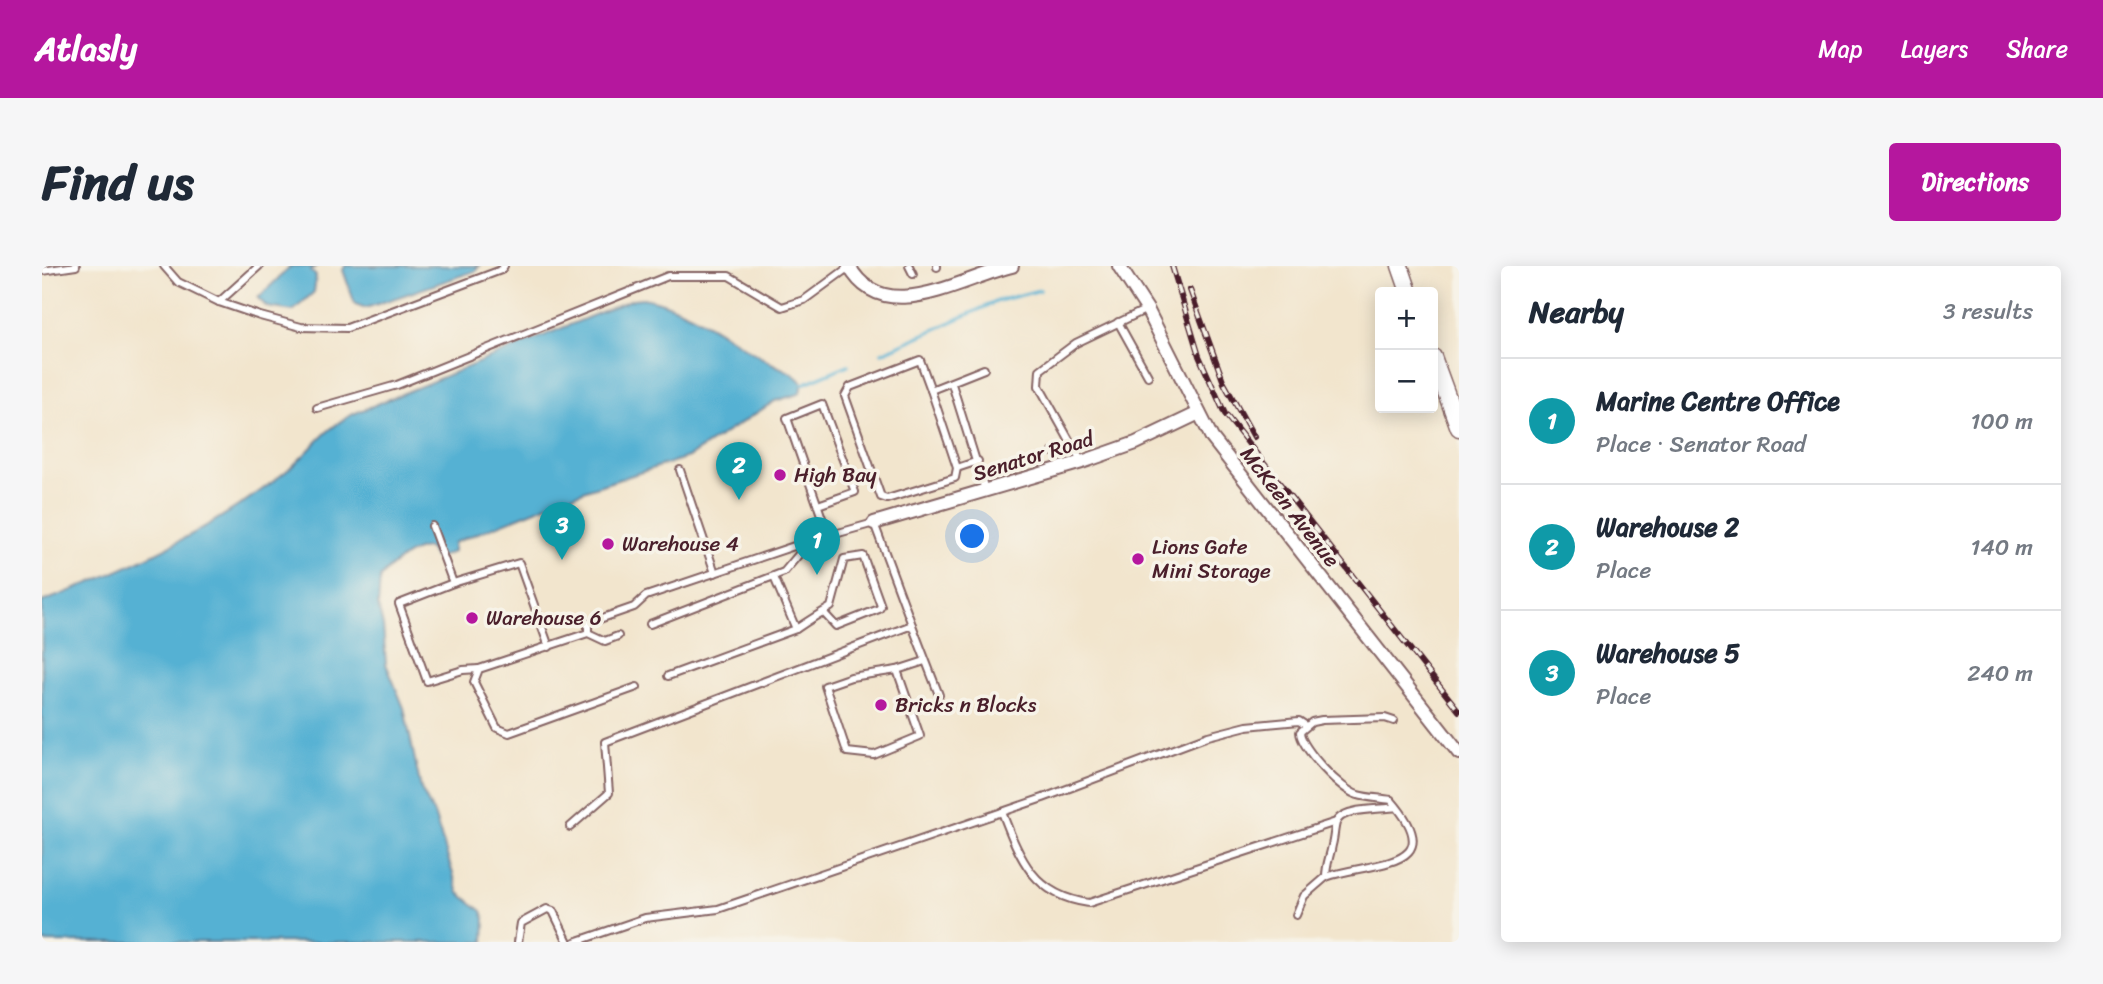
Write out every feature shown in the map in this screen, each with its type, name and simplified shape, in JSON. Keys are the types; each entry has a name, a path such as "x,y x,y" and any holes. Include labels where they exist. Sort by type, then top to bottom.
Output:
{"street":[{"path":"849,267 859,282 872,292 897,298 925,294 988,271 1012,266"},
{"name":"McKeen Avenue","path":"1119,266 1147,309 1212,438 1459,753"},
{"path":"1400,266 1407,287"},
{"path":"1438,371 1459,428"},
{"name":"Senator Road","path":"874,523 1082,462 1136,443 1199,413"}],"lane":[{"path":"42,271 76,266"},
{"path":"164,266 178,282 219,302 301,327 347,328 501,270 504,266"},
{"path":"219,302 259,266"},
{"path":"909,266 912,274"},
{"path":"317,408 397,385 668,276 729,276 782,307 804,300 849,267"},
{"path":"1082,462 1039,386 1040,370 1076,342 1147,309"},
{"path":"1118,322 1147,376"},
{"path":"920,360 931,390 957,468 955,478 887,499 881,497 845,396 850,387 920,360"},
{"path":"931,390 952,384 984,369"},
{"path":"952,384 978,461 985,491"},
{"path":"818,505 855,492 822,404 787,418 828,535"},
{"path":"1053,452 1072,445"},
{"path":"957,468 978,461"},
{"path":"680,470 715,573"},
{"path":"588,633 588,623 634,607 646,596 828,535 874,523 939,695"},
{"path":"432,526 453,583"},
{"path":"650,624 785,572 810,541"},
{"path":"668,676 796,629 823,612 831,607 845,559 863,556 881,606 876,612 836,626 823,612"},
{"path":"549,647 519,563 453,583 399,604 428,681 463,670 479,669 549,647 588,633 605,640 618,636"},
{"path":"774,577 796,629"},
{"path":"570,827 609,793 604,742 912,625"},
{"path":"897,670 920,736 874,755 847,752 825,686 851,677 897,670 925,661"},
{"path":"479,669 474,682 498,728 509,733 637,687"},
{"path":"1296,915 1304,896 1326,877 1403,857 1413,846 1414,838 1409,823 1391,800 1356,795 1308,752 1300,732 1306,725 1322,720 1385,718 1394,721"},
{"path":"575,942 645,918 718,909 1002,812 1208,736 1247,726 1299,721 1306,725"},
{"path":"1326,877 1326,859 1332,849 1336,822 1341,816 1360,810 1396,807"},
{"path":"1002,812 1018,851 1040,883 1064,900 1089,903 1336,822"},
{"path":"518,942 521,923 527,917 547,909 553,911 568,942"}],"water":[{"path":"291,266 315,267 311,271 316,276 314,292 293,311 267,307 258,298"},
{"path":"345,266 479,266 475,271 366,308 355,304 343,270"},
{"path":"633,299 661,302 694,316 792,374 803,384 799,394 775,401 688,457 586,490 453,543 453,552 435,559 429,548 415,551 396,563 380,578 378,606 383,626 386,664 404,708 421,789 434,814 459,893 482,911 485,919 484,942 42,942 42,602 137,562 228,513 284,473 332,428 353,414"}],"waterway":[{"path":"882,353 998,301 1040,290"},
{"path":"803,384 848,365"}],"railway":[{"path":"1172,266 1199,356 1225,414 1459,711"},
{"path":"1190,290 1224,383 1254,437"}],"place":[{"name":"High Bay","path":"780,475"},
{"name":"Warehouse 2","path":"739,500"},
{"name":"Warehouse 4","path":"608,544"},
{"name":"Lions Gate Mini Storage","path":"1138,559"},
{"name":"Warehouse 5","path":"562,560"},
{"name":"Marine Centre Office","path":"817,575"},
{"name":"Warehouse 6","path":"472,618"},
{"name":"Bricks n Blocks","path":"881,705"}]}
